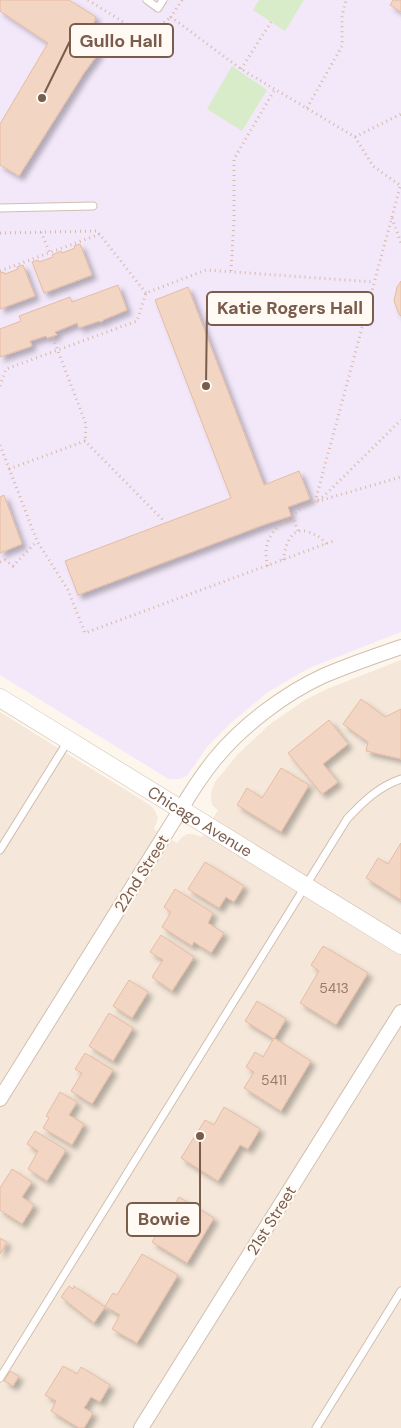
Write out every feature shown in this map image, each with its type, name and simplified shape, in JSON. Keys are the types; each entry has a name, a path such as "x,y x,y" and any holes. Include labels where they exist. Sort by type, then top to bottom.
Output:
{"street":[{"name":"22nd Street","path":"0,1099 180,809 214,759 229,743 266,712 302,687 322,677 401,647"},
{"name":"Chicago Avenue","path":"0,698 401,944"},
{"name":"21st Street","path":"142,1428 401,1012"}],"lane":[{"path":"146,0 158,8 163,0"},
{"path":"0,208 93,206"},
{"path":"0,850 68,741"},
{"path":"0,1378 347,818 377,790 401,779"},
{"path":"316,1428 401,1291"}],"path":[{"path":"88,0 146,36 171,17 182,0"},
{"path":"307,108 342,46 342,16 346,0"},
{"path":"171,17 241,69 355,137 373,166 401,186 315,502"},
{"path":"241,69 271,22"},
{"path":"97,38 133,28"},
{"path":"231,271 234,221 234,159 275,89"},
{"path":"355,137 401,114"},
{"path":"392,217 401,243"},
{"path":"0,233 97,231 146,293"},
{"path":"41,232 50,253"},
{"path":"0,272 100,234"},
{"path":"146,293 206,270 374,282"},
{"path":"0,386 6,369 137,321 146,293"},
{"path":"53,338 86,424 85,441 165,522"},
{"path":"315,502 324,496 401,420"},
{"path":"9,469 85,441"},
{"path":"0,445 37,542 68,590 85,633 336,540"},
{"path":"268,566 266,554 270,536 278,525 302,508 315,502 401,477"},
{"path":"292,516 298,531"},
{"path":"284,560 288,540 298,531 303,530 318,536 326,544"},
{"path":"0,562 5,560 14,566 37,542"}],"shaded area":[{"path":"0,0 401,0 401,632 309,668 268,692 232,722 207,747 187,776 179,779 168,779 0,675"},
{"path":"401,660 401,1428 0,1428 0,712 150,805 158,818 154,829 177,843 187,834 202,837 218,810 212,805 211,798 215,782 238,754 270,724 305,700 327,689"}],"green space":[{"path":"259,0 304,0 285,31 253,10"},
{"path":"232,66 267,90 242,131 207,109"}],"building":[{"path":"0,0 69,0 96,17 91,30 97,38 98,54 19,176 0,165 0,124 48,43 0,11"},
{"path":"393,0 401,0 401,12 390,5"},
{"path":"80,244 92,275 44,293 32,262 38,260 39,262 53,257 52,255 75,248 74,246"},
{"path":"23,265 35,296 0,309 0,273 4,272 5,274"},
{"path":"401,281 401,316 394,301 397,287"},
{"path":"118,285 127,310 103,321 79,328 77,323 55,332 57,335 30,341 32,346 0,357 0,329 21,321 19,316 70,297 72,302"},
{"path":"188,287 264,485 299,471 310,499 288,507 291,516 78,595 65,561 231,498 155,300"},
{"path":"4,495 22,544 0,553 0,497"},
{"path":"361,699 385,717 401,709 401,759 366,751 368,742 343,724"},
{"path":"329,720 348,744 323,764 338,782 322,794 288,753"},
{"path":"281,768 309,785 281,832 237,805 247,788 262,798"},
{"path":"401,843 401,900 366,878 378,858 388,864"},
{"path":"205,862 244,886 234,902 226,897 219,908 188,889"},
{"path":"175,889 213,913 208,923 224,933 211,953 194,942 192,946 162,927 171,912 164,907"},
{"path":"161,935 194,957 172,991 152,977 163,960 150,952"},
{"path":"323,946 368,973 336,1025 300,1003 319,971 311,965"},
{"path":"129,980 148,992 132,1018 113,1006"},
{"path":"257,1001 286,1019 274,1039 245,1021"},
{"path":"109,1013 133,1028 113,1061 89,1046"},
{"path":"274,1038 311,1061 281,1111 244,1088 254,1072 246,1067 255,1052 263,1057"},
{"path":"85,1053 113,1070 92,1104 71,1091 82,1073 75,1069"},
{"path":"60,1092 77,1102 69,1115 84,1124 72,1145 43,1128 49,1118 46,1116"},
{"path":"224,1107 260,1129 248,1149 240,1145 218,1181 181,1158 205,1120 214,1125"},
{"path":"35,1131 66,1150 47,1181 28,1169 38,1151 27,1144"},
{"path":"12,1169 32,1182 22,1197 34,1205 22,1224 0,1210 0,1188"},
{"path":"179,1197 214,1218 187,1263 152,1242"},
{"path":"0,1238 7,1242 0,1254"},
{"path":"142,1254 178,1275 137,1343 112,1329 120,1315 105,1306 113,1293 117,1295"},
{"path":"69,1286 73,1289 74,1286 105,1307 94,1323 61,1297"},
{"path":"63,1366 77,1374 81,1367 110,1385 100,1402 91,1397 84,1408 93,1413 84,1428 79,1428 51,1411 56,1401 45,1395"},
{"path":"10,1371 19,1376 13,1386 4,1381"}],"place":[{"name":"Gullo Hall","path":"42,98"},
{"name":"Katie Rogers Hall","path":"206,386"},
{"name":"Bowie","path":"200,1136"}]}
